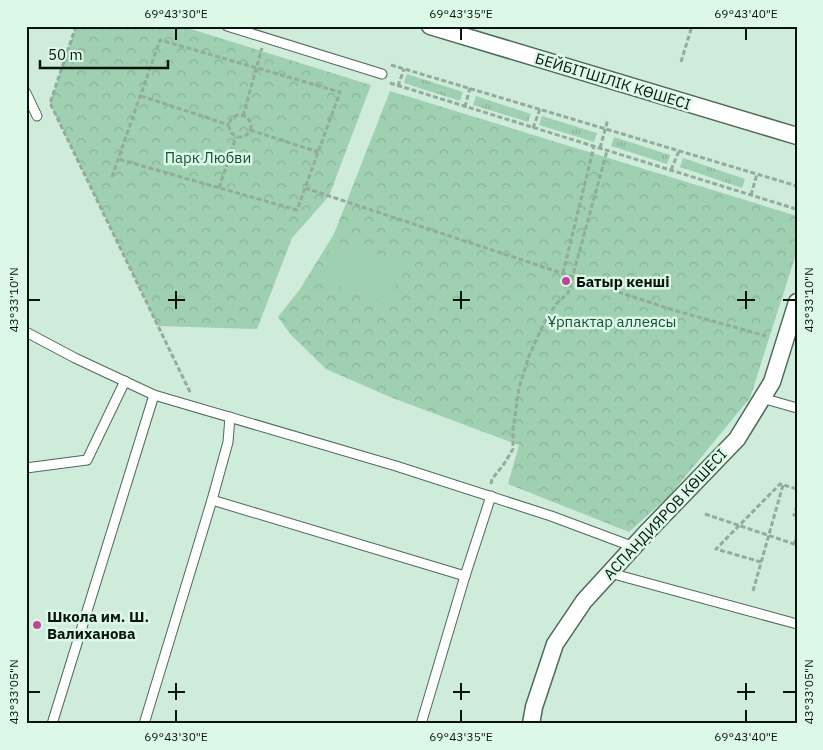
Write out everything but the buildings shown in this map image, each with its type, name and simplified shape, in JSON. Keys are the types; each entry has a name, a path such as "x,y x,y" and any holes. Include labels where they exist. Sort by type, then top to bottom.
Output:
{"street":[{"name":"БЕЙБІТШІЛІК КӨШЕСІ","path":"430,26 797,136"},
{"name":"АСПАНДИЯРОВ КӨШЕСІ","path":"531,724 534,707 555,644 584,601 737,438 772,382 797,302"}],"lane":[{"path":"227,26 382,74"},
{"path":"26,93 37,116"},
{"path":"26,332 75,358 154,394 396,466 551,516 634,547"},
{"path":"26,468 87,460 125,381"},
{"path":"52,724 154,394"},
{"path":"762,398 797,408"},
{"path":"144,724 212,500 228,442 230,417"},
{"path":"421,724 490,496"},
{"path":"212,500 465,576"},
{"path":"610,572 797,624"}],"path":[{"path":"76,26 50,103 198,408"},
{"path":"681,62 692,26"},
{"path":"243,116 265,38"},
{"path":"112,177 118,159 141,96 160,40 340,92 297,210 118,159"},
{"path":"385,63 797,186"},
{"path":"398,86 404,68"},
{"path":"389,83 796,209"},
{"path":"465,107 470,88"},
{"path":"141,96 229,125"},
{"path":"533,128 540,109"},
{"path":"239,115 246,117 250,123 250,130 243,137 236,137 230,132 229,125 232,118 239,115"},
{"path":"600,148 608,119"},
{"path":"250,130 318,152"},
{"path":"219,188 236,137"},
{"path":"562,273 594,146"},
{"path":"490,496 492,479 513,449 513,429 519,388 530,356 544,323 556,304 568,293 607,151"},
{"path":"671,170 679,151"},
{"path":"751,195 757,174"},
{"path":"305,188 673,310 766,336"},
{"path":"761,562 716,549 780,484 797,489"},
{"path":"753,591 783,485"},
{"path":"797,506 794,515 797,516"},
{"path":"705,514 796,544 797,537"}],"green space":[{"name":"Парк Любви","path":"76,26 181,26 371,85 329,196 292,238 257,329 158,326 50,103"},
{"path":"407,74 463,92 460,101 404,83"},
{"name":"Ұрпактар аллеясы","path":"390,91 797,216 797,251 750,398 670,495 629,532 508,484 519,445 390,397 326,369 291,335 278,317 300,289 334,234"},
{"path":"476,96 531,114 528,122 473,105"},
{"path":"542,116 597,133 594,142 539,125"},
{"path":"614,137 670,155 667,164 611,146"},
{"path":"683,158 745,179 742,188 680,167"},
{"path":"333,240 403,263 389,303 319,280"}],"place":[{"name":"Батыр кенші","path":"566,281"},
{"name":"Школа им. Ш. Валиханова","path":"37,625"}]}
